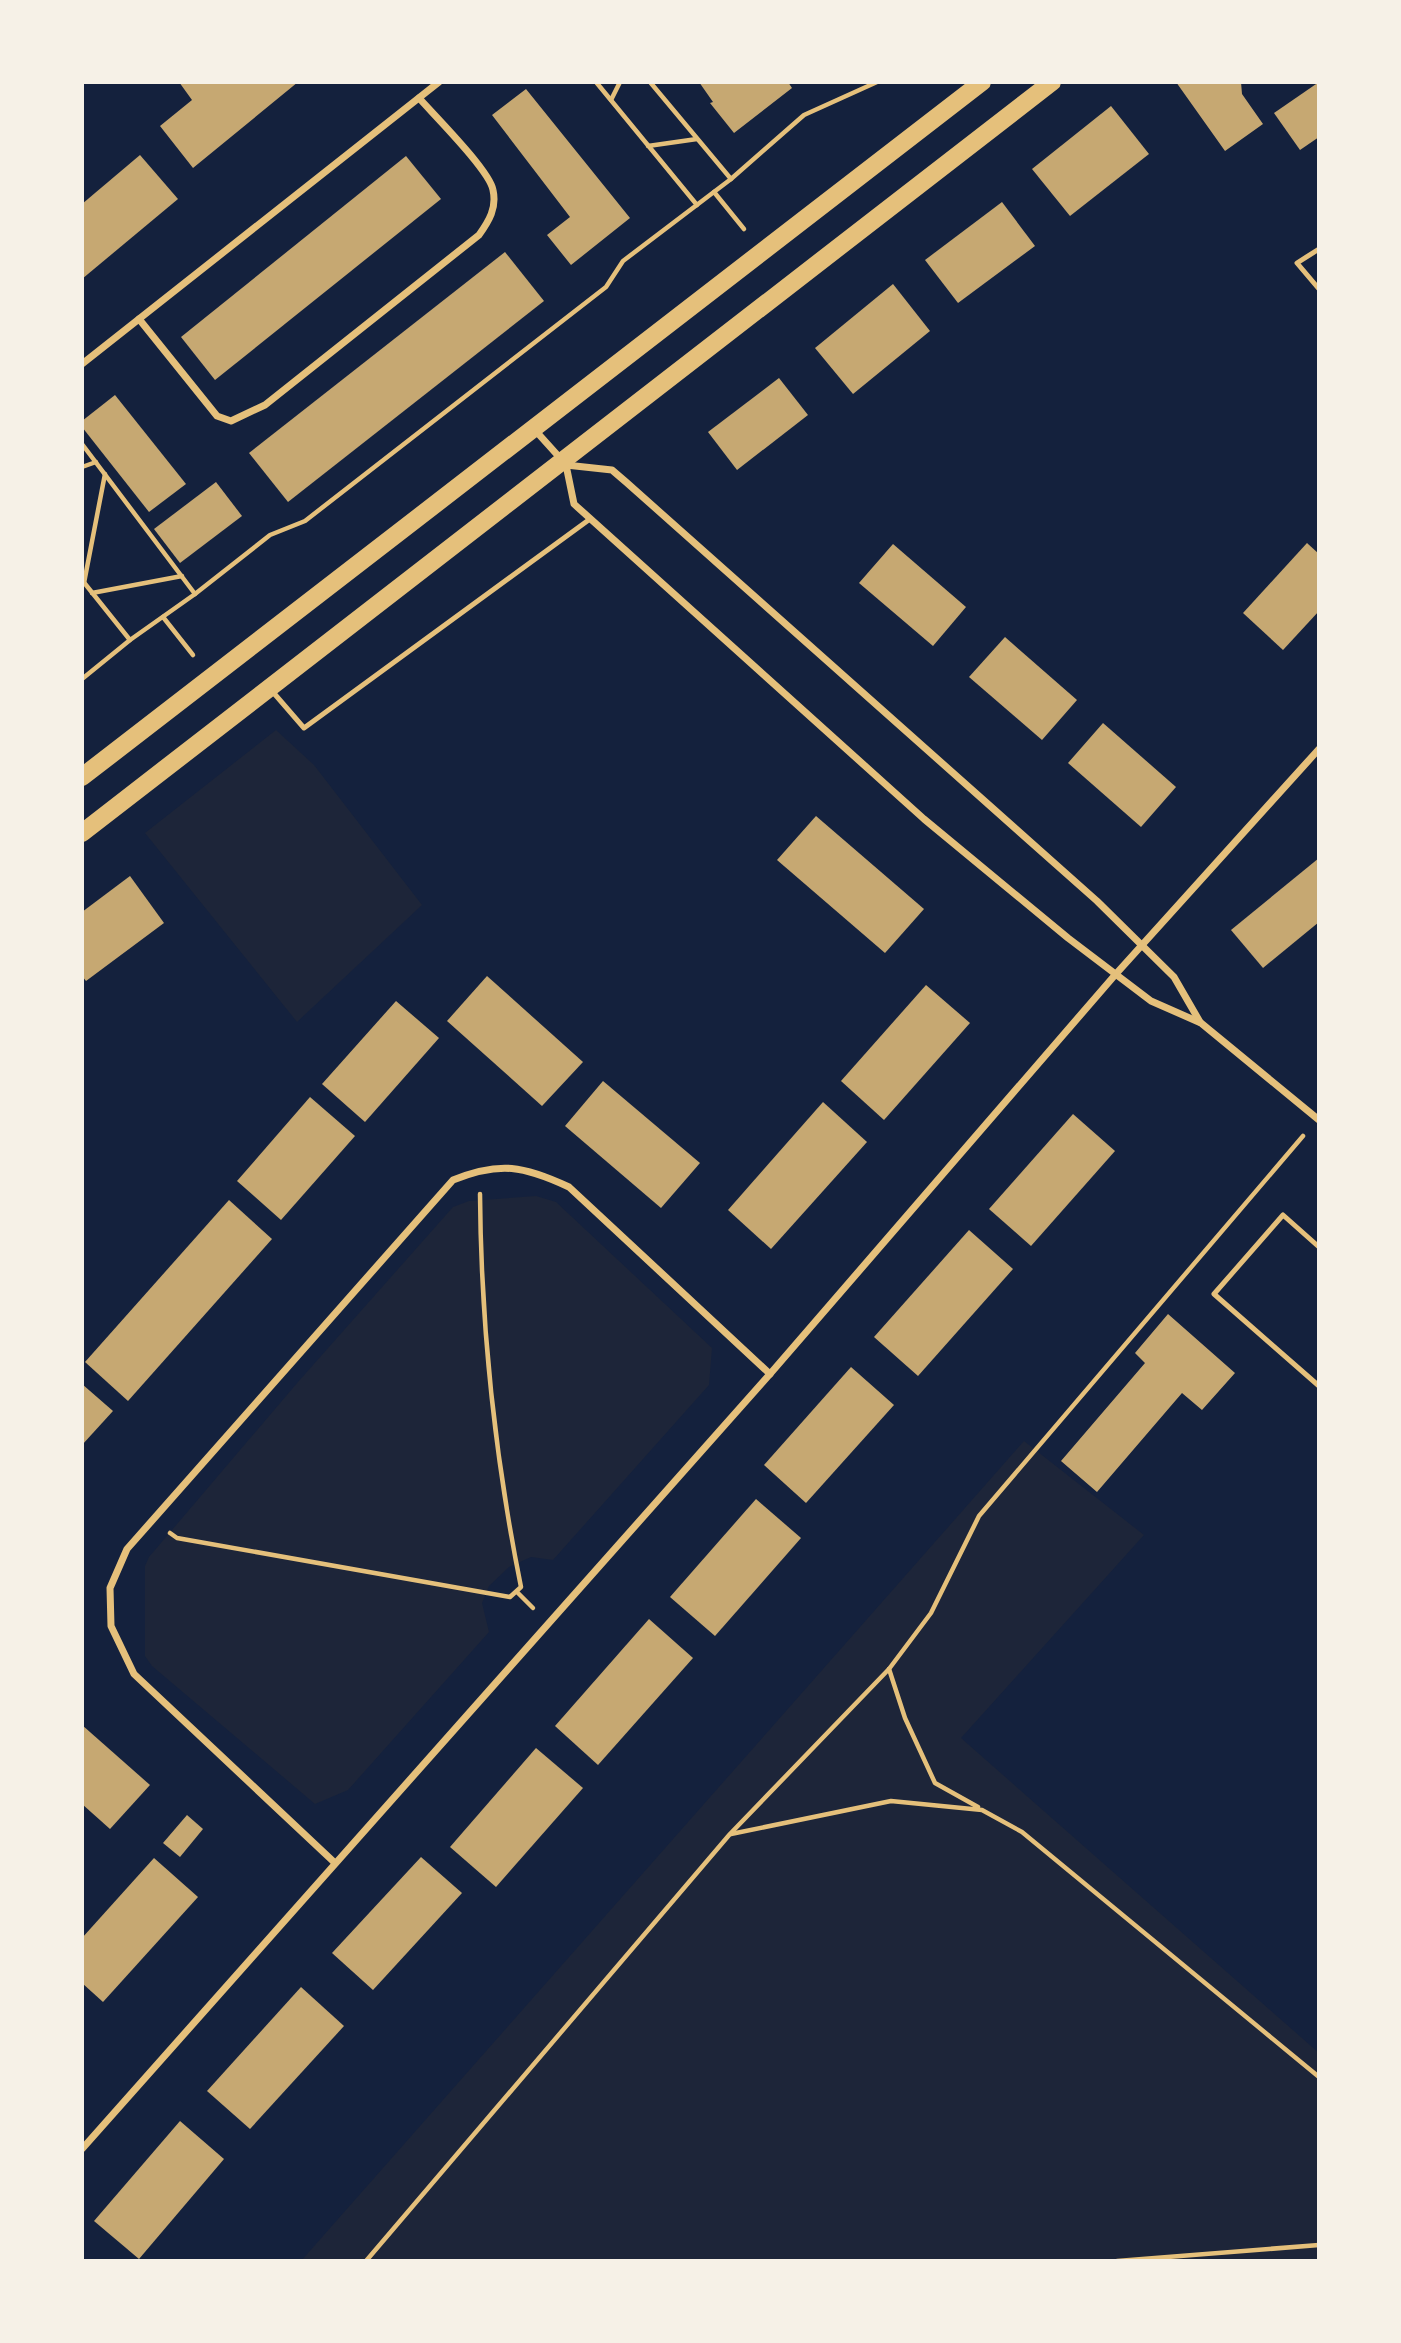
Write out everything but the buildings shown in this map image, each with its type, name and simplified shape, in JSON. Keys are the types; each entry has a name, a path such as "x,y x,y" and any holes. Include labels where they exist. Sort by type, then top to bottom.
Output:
{"main road":[{"path":"82,776 982,82"},
{"path":"82,833 269,687 565,463 1052,82"}],"street":[{"path":"82,364 439,82"},
{"path":"139,319 218,416 231,421 243,417 286,388 479,235 489,221 494,209 490,180 419,98"},
{"path":"533,429 565,463 574,504 924,819 1115,975 1151,1001 1201,1023 1318,1120"},
{"path":"565,463 612,470 619,476 1143,944 1174,977 1201,1023"},
{"path":"82,2149 770,1374 1115,975 1319,749"},
{"path":"335,1863 134,1674 111,1626 110,1588 127,1549 453,1180 479,1170 531,1170 569,1187 770,1374"}],"lane":[{"path":"1319,249 1297,263 1319,289"},
{"path":"269,687 304,728 590,519"},
{"path":"1319,1247 1283,1215 1214,1294 1319,1386"}],"path":[{"path":"596,82 696,205"},
{"path":"611,100 620,82"},
{"path":"650,82 731,178"},
{"path":"82,678 270,535 305,521 606,286 623,261 714,192 804,115 877,82"},
{"path":"648,146 698,139"},
{"path":"714,192 762,252"},
{"path":"82,444 195,594"},
{"path":"82,467 96,462"},
{"path":"105,473 83,582 130,640"},
{"path":"92,593 182,576"},
{"path":"163,617 211,677"},
{"path":"366,2261 730,1834 889,1669 931,1613 979,1516 1318,1120"},
{"path":"153,1520 177,1538 323,1566 510,1598 522,1587 502,1494 491,1389 479,1170"},
{"path":"889,1669 905,1718 935,1783 1022,1832 1319,2077"},
{"path":"730,1834 891,1801 982,1810"},
{"path":"1116,2261 1319,2245"}],"shaded area":[{"path":"276,730 314,765 422,905 297,1022 145,833"},
{"path":"536,1196 556,1202 712,1348 709,1385 553,1560 531,1557 509,1567 489,1586 482,1603 489,1632 348,1790 315,1804 152,1666 145,1656 145,1566 149,1557 298,1382 453,1207 469,1201"},
{"path":"1024,1441 1144,1535 961,1738 1319,2053 1319,2261 301,2261"}]}
